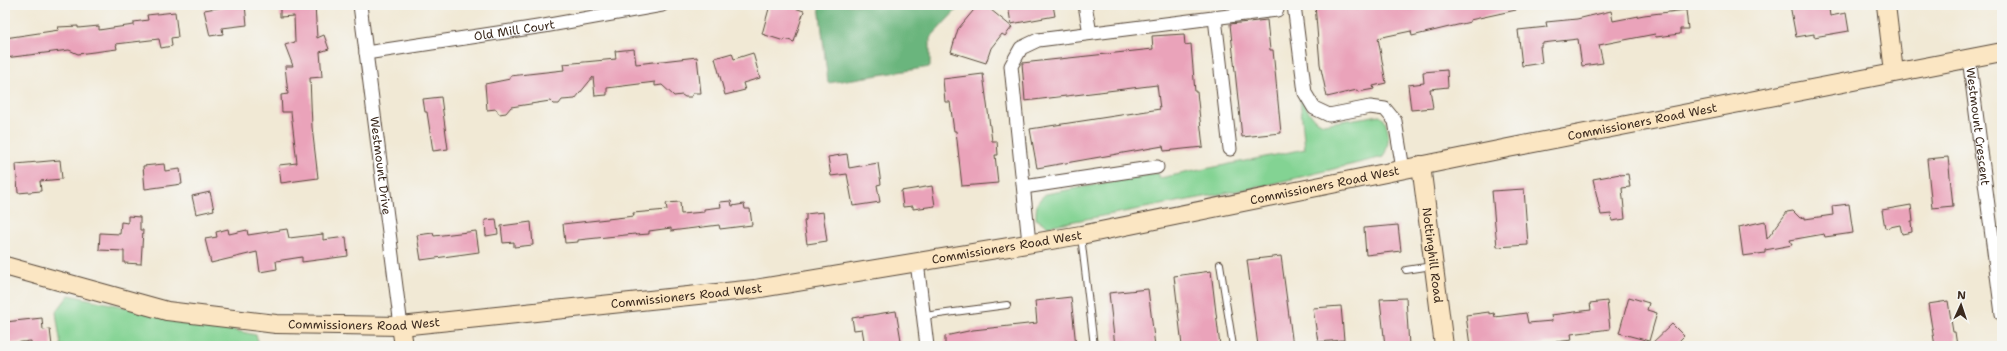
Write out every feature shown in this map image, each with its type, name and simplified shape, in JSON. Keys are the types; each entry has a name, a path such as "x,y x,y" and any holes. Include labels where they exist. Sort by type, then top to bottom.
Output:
{"main road":[{"path":"1886,5 1894,72"},
{"name":"Commissioners Road West","path":"5,266 167,311 276,324 401,326 755,289 1081,235 1421,165 2002,52"},
{"name":"Nottinghill Road","path":"1421,165 1444,346"},
{"path":"401,326 404,346"}],"street":[{"name":"Westmount Drive","path":"360,5 401,326"},
{"name":"Old Mill Court","path":"366,53 544,26 662,5"},
{"path":"1085,5 1090,33"},
{"path":"1294,5 1305,93 1314,108 1329,115 1370,107 1385,109 1395,121 1403,169"},
{"path":"1029,243 1011,66 1021,48 1038,40 1277,10"},
{"path":"1215,18 1230,149"},
{"name":"Westmount Crescent","path":"1968,58 2002,314"},
{"path":"1024,187 1157,166"},
{"path":"917,262 927,346"}],"lane":[{"path":"1081,235 1094,346"},
{"path":"1220,264 1233,346"},
{"path":"1406,270 1434,265"},
{"path":"924,316 1007,305"}],"green space":[{"path":"819,5 961,5 930,38 930,67 828,83"},
{"path":"1300,99 1314,119 1323,124 1380,115 1384,119 1388,130 1387,147 1383,157 1263,186 1048,226 1036,219 1037,205 1040,199 1046,194 1158,173 1160,178 1305,149"},
{"path":"69,295 256,335 260,346 61,346 56,312"}],"building":[{"path":"245,5 247,25 222,28 223,34 210,36 204,10"},
{"path":"280,5 315,5 317,38 324,35 329,49 320,52 322,77 310,78 312,127 318,178 281,183 279,165 297,163 291,112 282,112 281,95 288,94 285,66 293,66 285,45 295,42 294,16 280,17"},
{"path":"770,5 785,5 804,11 794,42 785,39 784,41 762,34"},
{"path":"978,5 985,5 1012,27 1005,36 1002,34 991,48 986,63 951,52 958,29"},
{"path":"1008,5 1053,5 1055,16 1011,24"},
{"path":"1315,5 1516,5 1516,10 1470,20 1470,22 1412,36 1411,31 1378,38 1386,83 1373,86 1374,89 1358,92 1357,90 1327,97 1320,64"},
{"path":"1790,5 1823,5 1824,10 1829,9 1830,16 1846,13 1849,31 1814,37 1814,34 1796,37"},
{"path":"1686,10 1688,29 1680,29 1680,34 1656,37 1655,34 1599,45 1603,63 1582,66 1578,39 1542,43 1542,46 1540,46 1542,63 1522,66 1518,30 1547,27 1546,22 1577,19 1611,11 1613,21 1644,15"},
{"path":"175,12 178,37 171,38 172,46 161,48 159,39 116,44 117,49 78,54 69,50 5,58 5,38 59,30 58,27 78,26 78,28 99,26 99,30 134,25 134,22 148,20 147,15"},
{"path":"1267,20 1270,50 1273,50 1281,133 1242,137 1230,24"},
{"path":"1184,34 1185,45 1191,44 1195,92 1197,92 1203,147 1164,151 1163,146 1037,168 1030,129 1160,109 1157,85 1025,101 1022,63 1153,49 1152,36"},
{"path":"634,49 636,64 697,57 701,93 693,93 691,97 685,97 682,95 674,96 662,85 655,86 655,82 607,88 607,95 595,96 593,77 575,99 562,100 559,104 553,104 550,101 511,107 506,113 499,114 496,109 487,110 485,84 510,79 510,76 564,70 563,64 616,59 615,51"},
{"path":"732,53 734,59 753,53 760,78 743,83 745,90 725,95 715,58"},
{"path":"1447,70 1448,87 1430,89 1433,108 1411,110 1408,85 1424,83 1423,72"},
{"path":"983,74 992,141 997,141 998,155 995,155 998,183 962,186 956,131 954,131 950,102 945,102 943,79"},
{"path":"441,97 448,149 433,151 427,112 425,112 423,99"},
{"path":"847,154 849,168 878,163 881,184 877,185 880,202 853,206 847,174 831,176 828,157"},
{"path":"1948,157 1953,206 1932,208 1927,159"},
{"path":"60,160 62,179 40,181 41,191 18,193 16,164"},
{"path":"164,164 165,171 180,169 182,184 145,189 143,166"},
{"path":"1628,174 1630,187 1622,188 1625,219 1612,221 1611,214 1601,215 1593,179"},
{"path":"932,186 935,206 913,209 913,206 903,207 901,191"},
{"path":"1524,189 1528,245 1497,247 1492,191"},
{"path":"210,192 214,210 196,214 192,196"},
{"path":"731,201 732,206 744,204 745,209 750,209 752,225 720,229 719,225 671,231 671,228 649,231 649,234 578,240 578,242 565,243 563,224 634,216 633,213 667,210 666,203 680,202 681,214 704,212 704,209 721,207 720,202"},
{"path":"1849,204 1853,233 1825,237 1824,234 1790,240 1792,245 1765,250 1765,253 1743,256 1739,227 1765,221 1767,239 1787,212 1793,211 1800,218 1805,217 1805,219 1833,215 1832,206"},
{"path":"1911,205 1913,221 1911,221 1912,232 1902,234 1900,225 1885,228 1882,210"},
{"path":"823,212 827,241 807,244 804,221 806,220 806,214"},
{"path":"128,216 140,217 140,230 143,230 141,264 124,263 124,251 99,250 100,233 120,234 121,222 128,223"},
{"path":"496,219 498,234 486,236 485,220"},
{"path":"531,222 533,245 514,247 514,242 503,243 501,226"},
{"path":"1398,225 1401,251 1366,255 1364,228"},
{"path":"228,229 229,234 247,230 248,235 287,229 289,238 323,234 323,240 346,237 348,256 302,262 302,257 276,261 277,269 260,272 257,252 211,263 205,239 217,237 216,232"},
{"path":"476,231 479,252 421,260 417,235 433,233 434,236"},
{"path":"1281,256 1293,346 1258,346 1247,260"},
{"path":"1211,271 1220,346 1182,346 1174,276"},
{"path":"1148,289 1155,346 1115,346 1109,293"},
{"path":"1071,297 1076,346 945,346 945,336 973,330 1037,323 1035,301"},
{"path":"1629,297 1649,303 1647,310 1657,313 1649,341 1619,333"},
{"path":"1406,298 1409,346 1385,346 1380,299"},
{"path":"1607,301 1610,329 1571,334 1572,340 1523,346 1470,346 1466,315 1489,312 1489,314 1494,313 1495,317 1526,313 1528,323 1552,321 1551,315 1591,310 1590,303"},
{"path":"1948,301 1957,346 1935,346 1928,304"},
{"path":"1341,306 1344,340 1318,342 1313,308"},
{"path":"896,311 902,346 865,346 862,329 854,330 852,318"},
{"path":"42,318 43,330 50,329 52,346 31,346 31,341 5,344 5,322"},
{"path":"1672,324 1684,336 1674,346 1649,346"}]}
